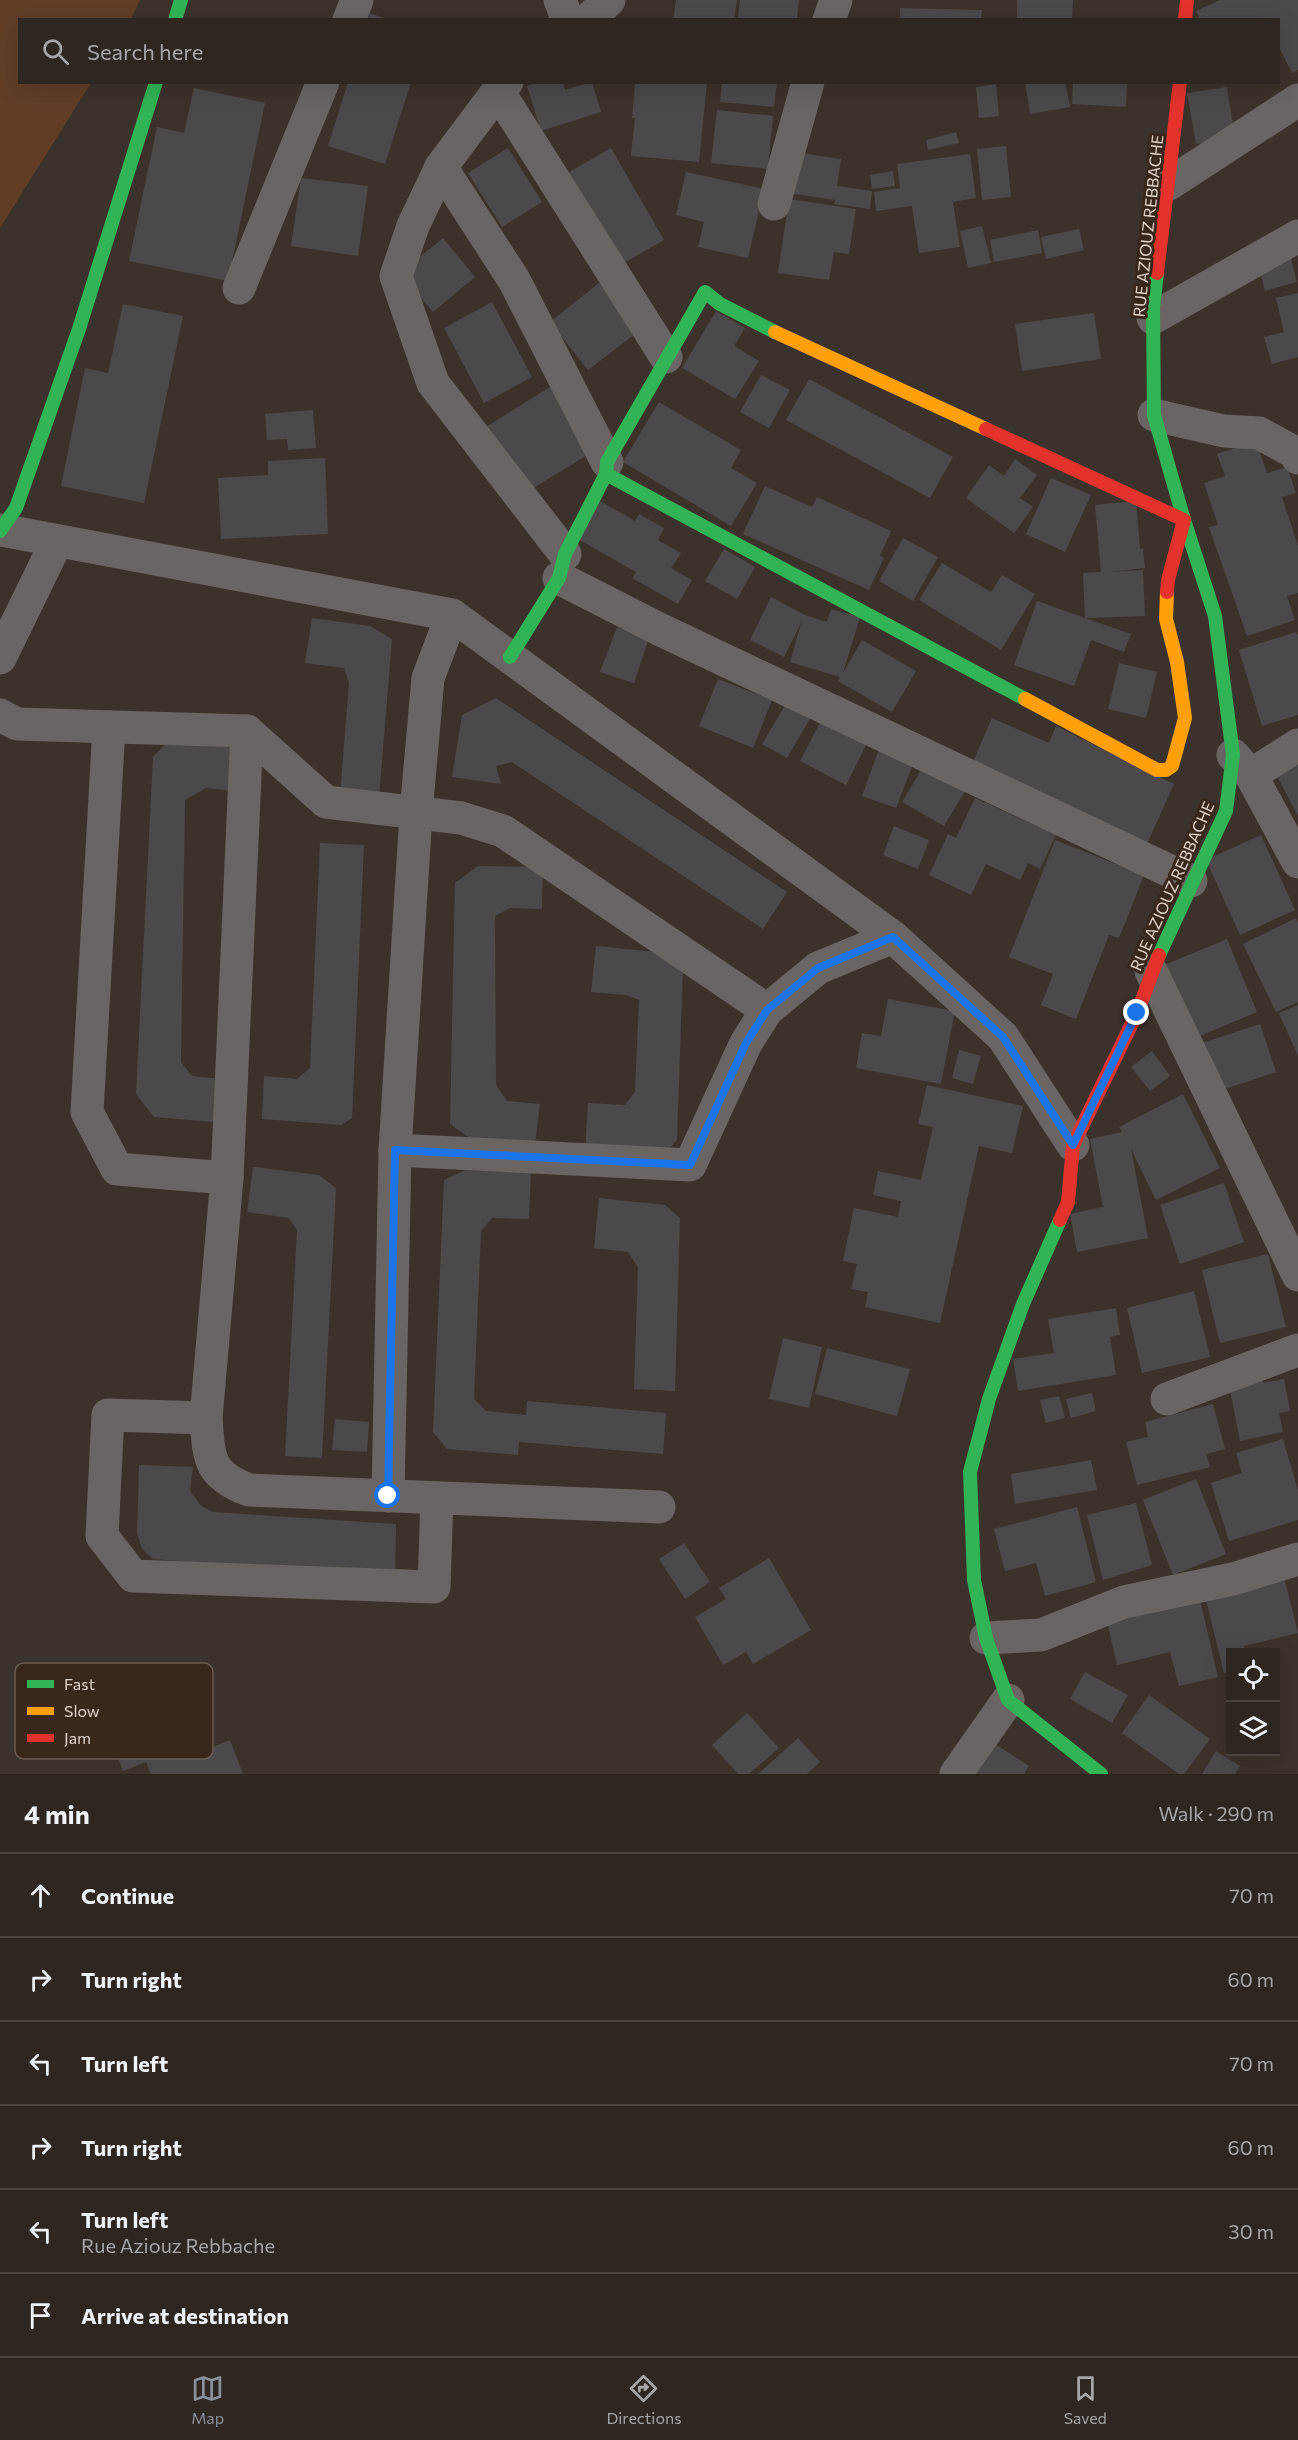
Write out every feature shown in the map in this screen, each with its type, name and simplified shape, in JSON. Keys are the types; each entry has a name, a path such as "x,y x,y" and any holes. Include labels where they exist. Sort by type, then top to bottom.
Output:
{"street":[{"path":"176,18 181,0"},
{"path":"350,18 357,0"},
{"path":"560,0 567,18"},
{"path":"590,18 609,0"},
{"path":"830,18 836,0"},
{"path":"1185,18 1187,0"},
{"path":"155,84 79,329 16,508 0,531 452,615 893,937 1003,1037 1073,1145"},
{"path":"239,288 322,84"},
{"path":"774,204 807,84"},
{"name":"RUE AZIOUZ REBBACHE","path":"1008,1700 986,1638 974,1580 970,1472 988,1399 1023,1304 1068,1202 1073,1145 1137,1013 1151,971 1226,810 1242,765 1215,616 1154,415 1153,318 1180,84"},
{"path":"666,357 502,87 441,167 412,226 396,276 433,382 562,566 659,629 1191,881"},
{"path":"1169,184 1298,100"},
{"path":"441,167 514,280 606,468 1157,770 1166,770 1172,766 1185,718 1177,662 1166,620 1168,580 1184,520 781,335 720,304 705,292 666,357 606,468 562,566 510,657"},
{"path":"1153,318 1298,236"},
{"path":"1154,415 1224,431 1259,433 1297,454"},
{"path":"0,658 57,541"},
{"path":"388,1496 395,1150 416,813 428,678 452,615"},
{"path":"0,715 17,724 247,731 326,802 461,818 503,831 767,1010"},
{"path":"109,727 87,1112 117,1169 227,1178"},
{"path":"247,731 227,1178 206,1418 209,1455 213,1466 220,1476 249,1490 659,1507"},
{"path":"1298,745 1242,765 1298,862"},
{"path":"395,1150 690,1165 746,1043 767,1010 818,968 893,937"},
{"path":"1151,971 1298,1275"},
{"path":"1167,1400 1298,1350"},
{"path":"206,1418 108,1415 102,1536 133,1576 434,1587 437,1498"},
{"path":"986,1638 1041,1635 1124,1602 1233,1579 1298,1559"},
{"path":"956,1774 1008,1700 1101,1774"}],"shaded area":[{"path":"0,0 140,0 131,18 18,18 18,84 90,84 0,228"}],"building":[{"path":"676,0 737,0 734,18 673,18"},
{"path":"740,0 799,0 797,18 738,18"},
{"path":"1017,0 1073,0 1072,18 1017,18"},
{"path":"1220,0 1298,0 1298,70 1292,73 1280,49 1280,18 1199,18 1196,11"},
{"path":"900,8 982,10 981,18 900,18"},
{"path":"369,13 384,18 368,18"},
{"path":"347,84 410,84 385,164 328,146"},
{"path":"564,84 565,90 593,84 601,112 541,131 527,86"},
{"path":"635,84 707,84 699,162 631,156 635,118 632,118"},
{"path":"722,84 777,84 774,107 720,102"},
{"path":"996,84 999,116 979,118 976,87"},
{"path":"1025,84 1065,84 1070,107 1030,114"},
{"path":"1073,84 1127,84 1126,107 1072,104"},
{"path":"1227,87 1235,138 1196,144 1187,93"},
{"path":"194,88 265,103 228,281 129,261 157,127 184,133"},
{"path":"717,110 773,116 768,169 711,163"},
{"path":"956,132 959,143 928,150 926,140"},
{"path":"1006,146 1011,197 982,200 977,149"},
{"path":"508,148 542,202 502,227 468,173"},
{"path":"611,148 664,240 617,267 564,175"},
{"path":"794,152 841,159 837,186 872,191 870,209 834,204 835,200 788,193"},
{"path":"970,154 976,198 953,202 960,247 919,253 912,206 876,211 874,192 900,188 897,164"},
{"path":"893,171 895,186 872,189 870,175"},
{"path":"686,172 764,189 748,258 698,247 704,222 676,215"},
{"path":"301,178 368,186 358,256 291,246"},
{"path":"789,199 856,209 849,254 834,252 829,280 778,273"},
{"path":"982,226 991,263 968,268 960,231"},
{"path":"1079,229 1084,250 1046,259 1041,237"},
{"path":"1038,230 1042,253 994,262 990,240"},
{"path":"443,238 475,277 433,312 400,273"},
{"path":"1291,259 1297,282 1265,291 1259,267"},
{"path":"604,279 643,328 588,370 550,322"},
{"path":"1298,293 1298,357 1272,364 1264,337 1284,332 1276,298"},
{"path":"492,302 532,377 484,403 444,328"},
{"path":"123,304 183,316 144,503 61,486 85,368 108,373"},
{"path":"716,311 745,328 734,346 759,361 735,399 682,368"},
{"path":"1094,313 1101,359 1022,371 1015,324"},
{"path":"761,375 790,390 769,428 740,412"},
{"path":"809,379 953,457 930,498 786,420"},
{"path":"553,385 594,451 527,492 486,427"},
{"path":"659,402 741,450 731,468 757,483 731,526 623,462"},
{"path":"313,410 316,448 288,450 287,439 267,440 265,414"},
{"path":"1256,441 1267,473 1287,467 1296,493 1282,497 1298,545 1298,593 1287,596 1295,620 1247,636 1209,527 1218,525 1204,483 1225,476 1217,454"},
{"path":"325,458 328,534 221,539 218,478 268,475 268,461"},
{"path":"1015,459 1037,475 1020,498 1033,507 1014,533 966,498 989,465 1004,476"},
{"path":"1051,478 1091,495 1065,552 1026,534"},
{"path":"765,486 812,507 817,497 891,531 880,556 884,558 869,590 743,534"},
{"path":"600,501 635,521 639,514 664,528 658,540 681,553 671,568 692,580 678,604 632,578 636,572 578,539"},
{"path":"1136,501 1140,549 1143,548 1145,568 1110,572 1143,570 1145,616 1085,618 1083,573 1101,572 1095,505"},
{"path":"903,538 938,557 913,601 879,581"},
{"path":"724,549 755,567 737,599 705,581"},
{"path":"942,563 991,592 1002,575 1035,594 1001,650 919,600"},
{"path":"771,597 805,615 827,622 831,609 860,617 843,673 862,640 916,671 892,712 838,681 840,677 790,662 802,621 784,657 750,640"},
{"path":"1037,601 1131,634 1124,652 1091,640 1074,686 1014,665"},
{"path":"312,618 370,626 392,639 379,798 340,795 349,683 344,668 305,663"},
{"path":"617,627 649,638 634,683 600,672"},
{"path":"1296,632 1298,635 1298,715 1262,726 1239,650"},
{"path":"1119,663 1157,672 1146,718 1108,709"},
{"path":"718,679 772,700 753,748 699,726"},
{"path":"790,697 814,712 787,758 762,744"},
{"path":"496,698 787,892 763,929 512,762 496,766 501,784 452,777 462,715"},
{"path":"824,715 869,739 846,785 800,761"},
{"path":"992,718 1049,743 1056,726 1174,784 1147,844 972,764"},
{"path":"169,740 238,748 233,791 206,788 185,800 181,1062 192,1076 229,1080 225,1123 154,1117 136,1094 153,757"},
{"path":"879,749 914,761 896,808 862,796"},
{"path":"1298,760 1298,816 1275,772"},
{"path":"923,767 965,791 944,826 902,802"},
{"path":"975,798 1056,835 1040,869 1028,863 1020,880 986,864 971,895 929,875 948,834 956,838"},
{"path":"894,826 929,840 918,869 883,855"},
{"path":"1261,835 1295,910 1240,935 1206,860"},
{"path":"1055,840 1144,875 1119,938 1109,935 1076,1019 1041,1005 1053,974 1009,957"},
{"path":"320,843 364,845 352,1118 341,1125 262,1119 264,1076 297,1079 310,1068"},
{"path":"478,866 543,867 542,909 510,908 495,916 496,1085 507,1101 540,1104 535,1144 468,1137 450,1124 455,883"},
{"path":"1296,918 1298,923 1298,1002 1276,1012 1243,944"},
{"path":"1227,939 1257,1012 1193,1039 1162,966"},
{"path":"596,946 666,953 683,966 677,1140 662,1157 585,1153 588,1103 625,1105 635,1092 639,1000 626,995 591,992"},
{"path":"888,999 955,1011 941,1084 856,1068 862,1033 881,1036"},
{"path":"1298,1005 1298,1056 1279,1013"},
{"path":"1260,1024 1276,1072 1219,1091 1202,1043"},
{"path":"959,1050 981,1056 973,1084 952,1078"},
{"path":"1152,1051 1170,1076 1150,1091 1131,1067"},
{"path":"927,1085 1023,1106 1012,1153 979,1146 940,1323 865,1307 868,1292 851,1289 857,1264 843,1261 854,1208 898,1217 901,1201 873,1195 878,1171 921,1180 933,1127 918,1124"},
{"path":"1183,1094 1220,1168 1156,1200 1131,1149 1148,1238 1077,1252 1070,1214 1103,1207 1090,1139 1122,1132 1119,1127"},
{"path":"253,1167 319,1175 336,1188 322,1458 285,1456 297,1230 289,1218 247,1212"},
{"path":"465,1170 531,1172 529,1219 492,1218 481,1231 474,1399 486,1411 526,1415 527,1401 666,1413 663,1454 519,1442 518,1455 447,1449 433,1432 444,1180"},
{"path":"1224,1183 1244,1242 1180,1264 1160,1205"},
{"path":"599,1198 665,1205 680,1218 675,1391 634,1389 638,1267 628,1252 594,1248"},
{"path":"1268,1254 1286,1327 1220,1343 1202,1270"},
{"path":"1194,1291 1210,1357 1142,1373 1127,1308"},
{"path":"1116,1308 1120,1335 1110,1337 1116,1375 1018,1391 1013,1359 1054,1353 1048,1319"},
{"path":"783,1338 822,1347 809,1408 769,1399"},
{"path":"827,1348 910,1369 897,1416 815,1394"},
{"path":"1261,1373 1263,1383 1284,1379 1290,1411 1279,1413 1283,1432 1240,1441 1228,1380"},
{"path":"1092,1393 1096,1411 1071,1418 1066,1399"},
{"path":"1059,1396 1065,1418 1046,1423 1040,1400"},
{"path":"1213,1404 1225,1449 1206,1454 1210,1467 1137,1485 1126,1442 1148,1437 1145,1422"},
{"path":"335,1419 369,1422 367,1452 332,1450"},
{"path":"1283,1439 1298,1490 1298,1520 1229,1541 1211,1483 1242,1473 1236,1453"},
{"path":"1091,1460 1097,1490 1015,1504 1011,1474"},
{"path":"139,1465 193,1467 190,1491 201,1506 213,1512 396,1524 395,1578 153,1559 142,1549 137,1533"},
{"path":"1196,1479 1226,1554 1173,1575 1143,1500"},
{"path":"1136,1503 1152,1565 1103,1580 1087,1515"},
{"path":"1077,1507 1096,1582 1045,1596 1036,1563 1005,1571 994,1529"},
{"path":"684,1543 710,1582 685,1599 659,1559"},
{"path":"769,1558 811,1630 753,1664 746,1652 723,1665 695,1617 726,1599 719,1588"},
{"path":"1284,1577 1298,1633 1244,1646 1245,1648 1226,1648 1226,1672 1224,1673 1205,1596"},
{"path":"1198,1591 1218,1677 1179,1686 1170,1652 1117,1665 1105,1613"},
{"path":"1085,1672 1128,1695 1112,1723 1070,1699"},
{"path":"1149,1695 1210,1739 1184,1774 1179,1774 1122,1733"},
{"path":"747,1713 779,1748 749,1774 738,1774 712,1745"},
{"path":"798,1738 820,1762 807,1774 758,1774"},
{"path":"230,1740 243,1774 151,1774 146,1762 123,1771 119,1759 213,1759 213,1747"},
{"path":"992,1742 1029,1766 1024,1774 971,1774"},
{"path":"1216,1751 1240,1766 1235,1774 1202,1774"}],"traffic: fast":[{"path":"176,18 181,0"},
{"path":"0,531 16,508 79,329 155,84"},
{"path":"1157,273 1153,308 1154,415 1215,616 1233,755 1226,811 1159,955"},
{"path":"510,657 559,578 565,554 606,474 607,462 705,292 720,304 775,332"},
{"path":"606,474 1025,699"},
{"path":"1060,1220 1023,1304 989,1399 970,1472 974,1580 986,1638 1008,1700 1101,1774"}],"traffic: slow":[{"path":"775,332 986,429"},
{"path":"1025,699 1157,770 1166,770 1172,766 1185,718 1177,662 1166,619 1167,592"}],"traffic: jam":[{"path":"1185,18 1187,0"},
{"path":"1157,273 1180,84"},
{"path":"986,429 1184,520 1167,592"},
{"path":"1060,1220 1068,1202 1073,1145 1137,1013 1159,955"}],"route":[{"path":"388,1496 395,1150 690,1165 746,1043 767,1010 818,968 893,937 1003,1037 1073,1145 1137,1013"}]}
